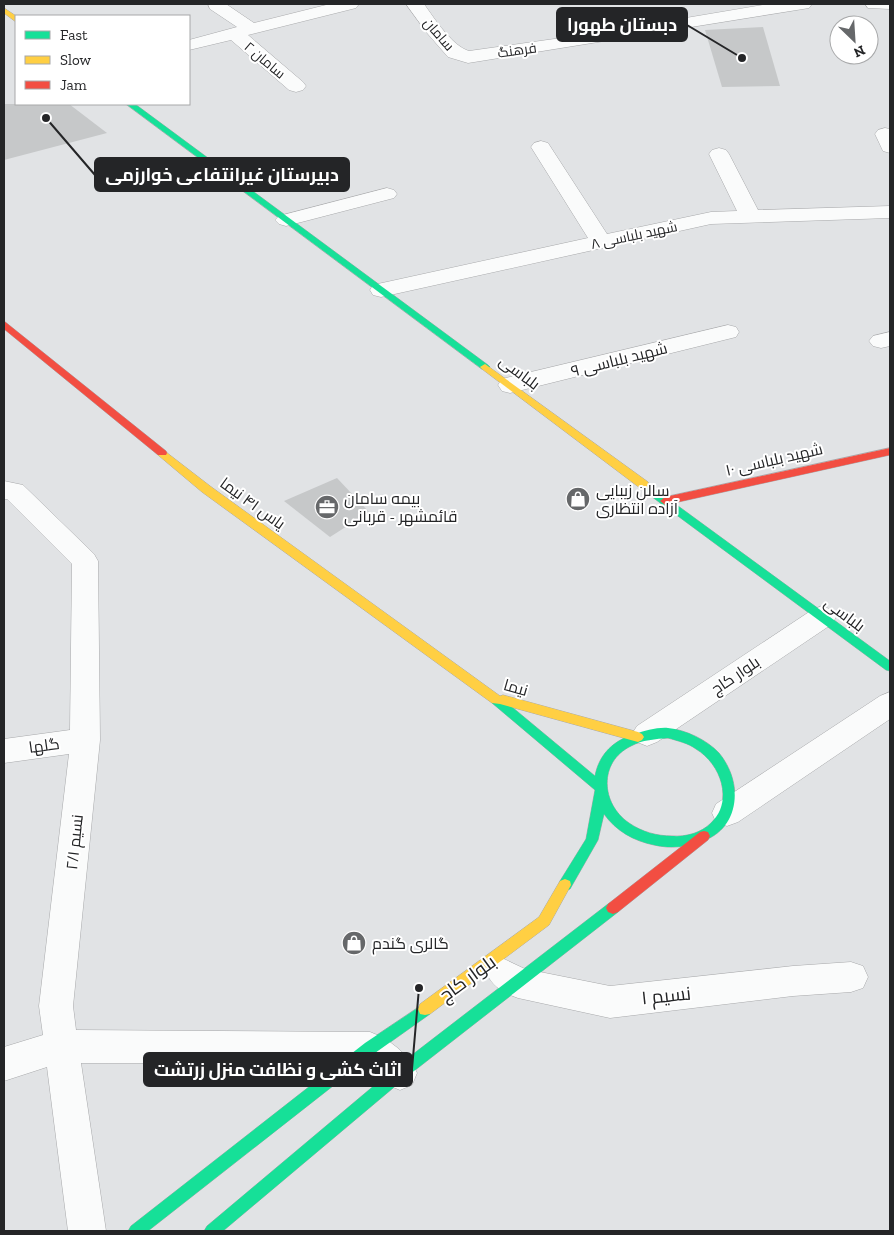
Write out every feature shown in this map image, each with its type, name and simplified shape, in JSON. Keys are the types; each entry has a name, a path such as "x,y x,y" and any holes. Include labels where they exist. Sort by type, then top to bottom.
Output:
{"street":[{"path":"190,45 350,4"},
{"name":"سامان","path":"415,4 433,29 455,53 468,57"},
{"name":"فرهنگ","path":"468,57 598,38 772,6 803,4"},
{"path":"874,4 889,4"},
{"name":"سامان ۲","path":"216,5 296,86"},
{"path":"4,10 15,19"},
{"name":"بلباسی","path":"131,105 890,667"},
{"path":"541,147 602,242"},
{"path":"719,154 751,217"},
{"path":"286,220 387,194"},
{"name":"شهید بلباسی ۸","path":"381,290 711,218 890,212"},
{"name":"یاس ۴۱ نیما","path":"4,324 206,489 492,697"},
{"name":"شهید بلباسی ۹","path":"510,385 728,332"},
{"name":"شهید بلباسی ١٠","path":"665,500 890,450"},
{"name":"نسیم ۲/۱","path":"4,490 14,492 85,562 85,740 56,1006 87,1231"},
{"name":"بلوار کاج","path":"643,735 822,616"},
{"name":"نیما","path":"492,697 585,724 643,735"},
{"name":"نیما","path":"492,697 601,789"},
{"path":"727,813 890,704"},
{"path":"668,733 688,738 706,748 720,762 729,779 731,796 727,813 718,826 704,836 682,842 659,842 637,835 617,822 605,805 601,789 602,768 612,752 628,740 643,735 668,733"},
{"name":"گلها","path":"4,751 85,740"},
{"name":"بلوار کاج","path":"136,1231 370,1048 544,921 592,840 601,789"},
{"name":"بلوار کاج","path":"212,1231 400,1073 518,983 704,836"},
{"name":"نسیم ۱","path":"487,964 518,983 610,1002 793,981 851,977"},
{"path":"4,1064 62,1046 370,1048 400,1073"}],"building":[{"path":"763,27 780,86 722,87 705,30"},
{"path":"4,104 70,105 107,133 4,160"},
{"name":"بیمه سامان قائمشهر - قربانی","path":"337,478 369,512 330,537 284,501"}],"traffic: fast":[{"path":"131,105 485,367"},
{"path":"644,485 890,667"},
{"path":"496,700 599,786"},
{"path":"668,733 693,741 706,749 721,766 729,787 730,799 723,819 707,834 686,841 662,841 636,834 614,818 606,807 602,794 602,771 606,760 612,753 633,739 668,733"},
{"path":"565,885 592,840 602,793"},
{"path":"212,1231 400,1073 613,908"},
{"path":"136,1231 370,1048 425,1009"}],"traffic: slow":[{"path":"4,10 15,19"},
{"path":"485,367 644,485"},
{"path":"162,453 206,489 496,700"},
{"path":"503,700 638,737"},
{"path":"425,1009 544,921 565,885"}],"traffic: jam":[{"path":"4,324 162,453"},
{"path":"665,501 890,451"},
{"path":"613,908 704,836"}],"place":[{"name":"دبستان طهورا","path":"742,58"},
{"name":"دبیرستان غیرانتفاعی خوارزمی","path":"46,118"},
{"name":"سالن زیبایی آزاده انتظاری","path":"578,499"},
{"name":"بیمه سامان قائمشهر - قربانی","path":"327,507"},
{"name":"گالری گندم","path":"354,943"},
{"name":"اثاث کشی و نظافت منزل زرتشت","path":"419,988"}]}
